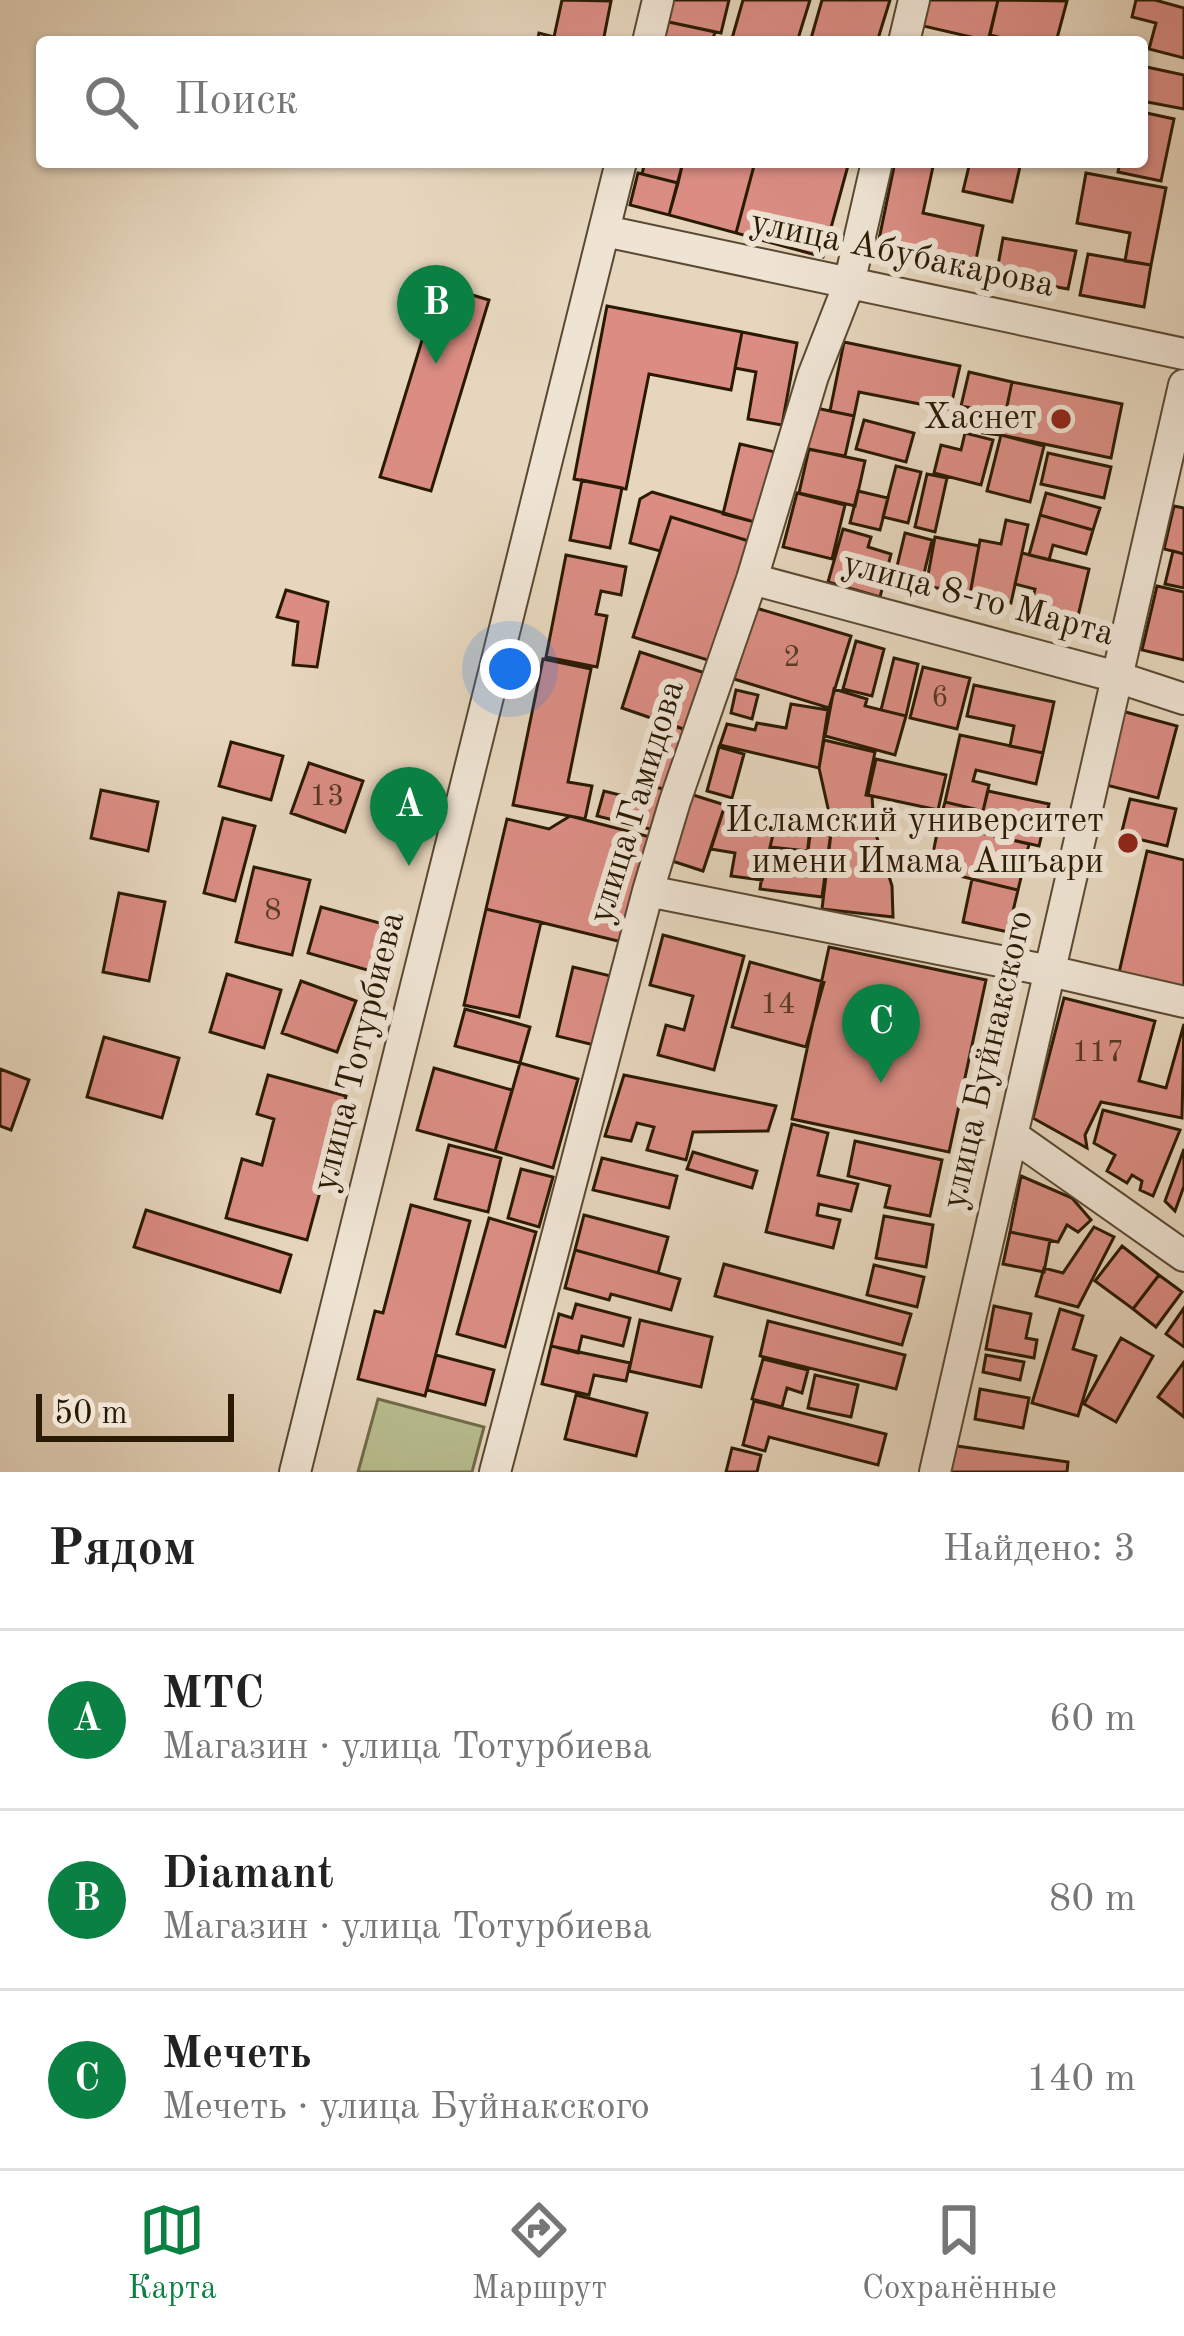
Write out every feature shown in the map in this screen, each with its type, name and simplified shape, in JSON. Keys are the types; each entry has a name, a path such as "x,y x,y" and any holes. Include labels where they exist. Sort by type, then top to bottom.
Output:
{"street":[{"path":"650,36 658,0"},
{"path":"905,36 914,0"},
{"name":"улица Тотурбиева","path":"295,1472 620,168"},
{"name":"улица Гамидова","path":"495,1472 648,891 752,580 813,376 848,284 876,168"},
{"name":"улица Абубакарова","path":"605,231 1184,354"},
{"name":"улица Буйнакского","path":"935,1472 1184,385"},
{"name":"улица 8-го Марта","path":"752,580 1184,699"},
{"path":"648,891 1184,1002"},
{"path":"1012,1135 1184,1256"}],"green space":[{"path":"378,1399 484,1427 472,1472 358,1472"}],"building":[{"path":"562,0 611,1 604,36 554,36"},
{"path":"669,0 729,0 721,33 664,21"},
{"path":"743,0 810,0 799,36 733,36"},
{"path":"822,0 890,0 879,36 812,36"},
{"path":"925,0 998,0 989,36 919,25"},
{"path":"998,0 1067,1 1058,36 990,35"},
{"path":"1136,0 1184,8 1184,58 1149,49 1156,23 1132,17"},
{"path":"664,21 715,32 714,36 660,36"},
{"path":"1148,67 1184,75 1184,109 1148,102"},
{"path":"1148,113 1174,119 1161,181 1118,172 1119,168 1148,168"},
{"path":"644,168 682,168 678,183 642,174"},
{"path":"681,168 753,168 736,233 669,215"},
{"path":"753,168 847,168 823,257 736,233"},
{"path":"894,168 933,168 923,213 983,226 974,269 877,249"},
{"path":"969,168 1020,168 1012,202 963,191"},
{"path":"638,173 678,183 669,215 630,205"},
{"path":"1086,173 1166,188 1151,265 1125,261 1130,233 1077,223"},
{"path":"1003,238 1076,251 1068,289 996,276"},
{"path":"1088,254 1151,265 1144,307 1080,295"},
{"path":"439,285 489,300 431,491 380,477"},
{"path":"607,306 742,332 731,390 649,374 626,489 574,479"},
{"path":"742,332 797,343 782,425 748,419 756,372 735,368"},
{"path":"844,342 960,366 950,410 859,392 854,416 830,411"},
{"path":"969,372 1012,382 1001,435 983,433 987,411 961,406"},
{"name":"Хаснет","path":"1012,382 1122,404 1111,458 1001,435"},
{"path":"816,408 854,416 845,456 807,449"},
{"path":"864,420 914,433 906,462 856,449"},
{"path":"965,433 993,440 981,485 934,473 941,445 961,450"},
{"path":"1001,435 1044,446 1030,502 987,491"},
{"path":"740,444 775,452 758,523 723,514"},
{"path":"809,449 865,461 855,506 799,493"},
{"path":"1048,453 1111,467 1104,498 1041,484"},
{"path":"896,466 921,472 908,523 883,517"},
{"path":"927,474 947,478 935,532 915,527"},
{"path":"582,480 622,488 610,548 570,540"},
{"path":"858,491 888,498 880,530 850,523"},
{"path":"652,492 758,523 752,542 671,517 660,551 630,543 640,499"},
{"path":"797,493 845,505 832,559 783,547"},
{"path":"1046,493 1100,508 1093,530 1040,515"},
{"path":"1174,506 1184,508 1184,554 1164,549"},
{"path":"1040,515 1093,530 1086,554 1053,545 1049,560 1029,555"},
{"path":"671,517 752,542 714,662 633,637"},
{"path":"1006,520 1028,525 1011,603 970,594 980,540 1001,544"},
{"path":"843,529 871,537 868,547 891,554 880,597 828,582"},
{"path":"905,533 932,540 921,586 894,579"},
{"path":"935,537 979,546 970,594 926,586"},
{"path":"1173,551 1184,554 1184,588 1165,584"},
{"path":"1022,553 1089,569 1075,629 1028,618 1035,589 1015,584"},
{"path":"566,555 626,567 621,595 601,591 596,614 607,616 597,667 546,657"},
{"path":"1157,586 1184,592 1184,660 1142,650"},
{"path":"286,590 328,602 317,667 293,665 298,622 277,617"},
{"path":"756,608 851,636 829,708 734,679"},
{"path":"856,641 884,649 872,696 843,689"},
{"path":"640,652 705,673 686,730 622,708"},
{"path":"894,658 918,664 906,716 881,710"},
{"path":"543,659 591,669 568,782 592,786 585,819 513,805"},
{"path":"923,667 970,678 957,729 910,718"},
{"path":"974,685 1054,702 1043,753 1010,746 1014,726 967,716"},
{"path":"834,689 867,699 865,706 906,716 895,755 825,736"},
{"path":"736,690 758,695 752,719 731,713"},
{"path":"791,704 828,710 819,768 720,745 727,724 755,730 757,723 786,728"},
{"path":"1122,711 1177,726 1158,798 1102,784"},
{"path":"653,718 686,730 668,790 650,786 663,741 647,736"},
{"path":"960,735 1043,753 1036,784 976,770 973,781 989,785 983,811 945,802"},
{"path":"824,740 875,752 866,795 872,796 874,828 832,826 819,768"},
{"path":"231,742 283,756 271,800 219,786"},
{"path":"719,747 744,754 732,798 707,791"},
{"path":"876,759 946,775 938,810 868,795"},
{"path":"309,763 363,781 345,832 291,813"},
{"path":"650,786 668,790 658,831 597,816 604,791 636,799"},
{"path":"101,790 158,802 148,851 91,838"},
{"path":"988,791 1049,804 1039,846 939,823 945,802 983,811"},
{"path":"690,794 725,805 703,871 669,860"},
{"path":"1130,799 1176,809 1167,846 1121,835"},
{"path":"725,805 778,814 762,880 731,876 735,853 711,849"},
{"path":"778,814 812,820 808,851 770,847"},
{"path":"570,816 654,838 626,943 486,909 507,819 549,829"},
{"path":"223,818 255,826 235,901 204,893"},
{"path":"939,823 1029,844 1018,890 930,869"},
{"path":"832,825 874,828 892,886 893,917 822,909"},
{"path":"810,829 831,832 822,897 760,889 764,860 806,865"},
{"path":"1147,851 1184,860 1184,992 1118,977"},
{"path":"254,867 310,880 292,955 236,942"},
{"path":"972,879 1018,890 1008,932 963,922"},
{"path":"119,893 165,902 149,981 103,972"},
{"path":"321,907 387,925 374,972 308,953"},
{"path":"486,909 541,922 519,1017 464,1005"},
{"path":"663,935 744,956 714,1070 658,1055 666,1025 684,1030 693,996 650,985"},
{"path":"829,947 986,980 949,1152 792,1119"},
{"path":"750,962 824,982 806,1047 732,1027"},
{"path":"573,967 611,976 594,1045 557,1036"},
{"path":"227,974 281,990 264,1048 210,1032"},
{"path":"301,981 356,1001 337,1052 282,1033"},
{"path":"1064,998 1155,1021 1139,1081 1166,1088 1184,1024 1182,1118 1101,1102 1085,1135 1087,1148 1033,1118"},
{"path":"465,1009 530,1027 520,1063 455,1046"},
{"path":"104,1037 179,1058 162,1118 87,1097"},
{"path":"520,1063 578,1079 553,1168 495,1151"},
{"path":"434,1068 512,1090 495,1151 417,1130"},
{"path":"0,1069 29,1080 11,1130 0,1126"},
{"path":"268,1075 346,1096 307,1240 226,1218 242,1159 262,1165 274,1119 257,1114"},
{"path":"624,1075 776,1106 768,1131 693,1132 686,1160 647,1150 654,1127 637,1123 631,1141 605,1136"},
{"path":"1103,1110 1180,1130 1153,1196 1140,1190 1142,1181 1132,1175 1127,1183 1107,1171 1115,1155 1094,1143"},
{"path":"792,1124 828,1133 818,1175 858,1184 851,1211 819,1204 817,1215 840,1220 833,1248 766,1232"},
{"path":"855,1141 942,1160 930,1216 885,1207 890,1186 848,1176"},
{"path":"449,1145 501,1158 488,1212 435,1199"},
{"path":"1184,1149 1184,1186 1175,1211 1165,1201"},
{"path":"693,1152 757,1171 752,1188 687,1169"},
{"path":"602,1158 677,1176 669,1208 593,1190"},
{"path":"521,1169 553,1177 539,1227 508,1218"},
{"path":"1021,1176 1072,1198 1091,1220 1078,1232 1067,1225 1058,1242 1010,1232"},
{"path":"411,1205 470,1221 425,1396 358,1379 375,1311 383,1313"},
{"path":"146,1210 291,1255 280,1292 134,1247"},
{"path":"584,1215 668,1237 658,1273 575,1250"},
{"path":"884,1216 933,1225 926,1267 876,1258"},
{"path":"489,1218 536,1232 505,1347 457,1334"},
{"path":"1094,1227 1114,1237 1078,1307 1036,1296 1044,1268 1063,1273"},
{"path":"1010,1232 1050,1240 1044,1272 1003,1264"},
{"path":"1122,1246 1159,1275 1133,1309 1095,1281"},
{"path":"575,1250 680,1279 671,1310 565,1288"},
{"path":"724,1264 911,1314 902,1345 715,1296"},
{"path":"874,1265 924,1277 917,1307 867,1295"},
{"path":"1159,1275 1182,1292 1156,1327 1133,1309"},
{"path":"576,1304 630,1318 623,1346 582,1336 578,1353 551,1346 559,1314 572,1318"},
{"path":"994,1306 1031,1314 1026,1338 1037,1340 1034,1358 986,1349"},
{"path":"1184,1308 1184,1347 1166,1334"},
{"path":"1060,1309 1083,1316 1073,1349 1096,1356 1078,1416 1032,1403"},
{"path":"640,1320 712,1337 701,1387 629,1371"},
{"path":"768,1321 905,1355 896,1389 760,1356"},
{"path":"1121,1338 1153,1356 1116,1422 1084,1404"},
{"path":"551,1346 630,1363 626,1381 594,1375 589,1395 542,1384"},
{"path":"436,1355 494,1370 485,1405 427,1390"},
{"path":"986,1355 1024,1362 1020,1380 983,1372"},
{"path":"763,1359 808,1370 802,1393 787,1388 782,1407 752,1399"},
{"path":"1184,1362 1184,1417 1158,1397"},
{"path":"815,1375 858,1385 851,1417 808,1408"},
{"path":"980,1389 1029,1398 1023,1428 975,1419"},
{"path":"576,1395 647,1413 636,1456 565,1439"},
{"path":"754,1401 886,1434 878,1465 769,1437 765,1451 743,1445"},
{"path":"950,1445 1068,1462 1067,1472 946,1472"},
{"path":"732,1448 761,1455 757,1472 726,1472"}],"place":[{"name":"Diamant","path":"436,364"},
{"name":"Хаснет","path":"1061,419"},
{"name":"Исламский университет имени Имама Ашъари","path":"1128,843"},
{"name":"МТС","path":"409,866"},
{"name":"Мечеть","path":"881,1083"}]}
